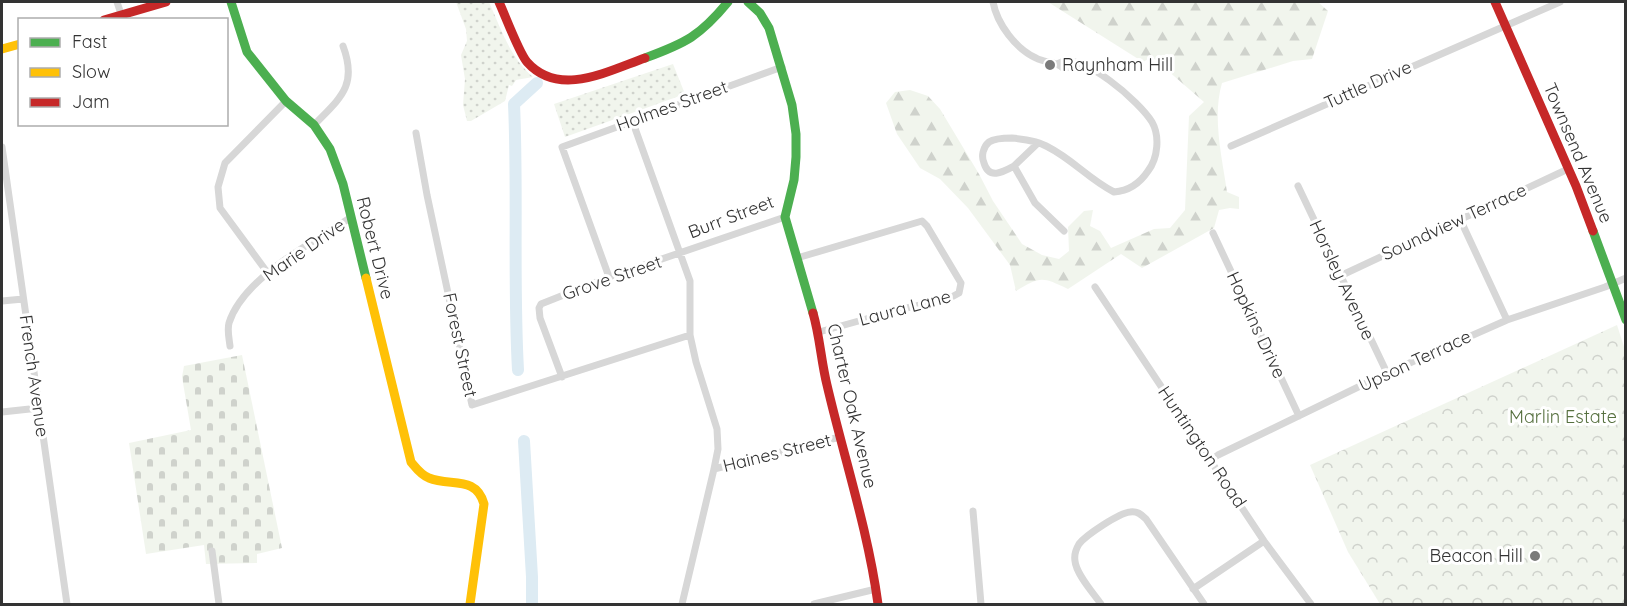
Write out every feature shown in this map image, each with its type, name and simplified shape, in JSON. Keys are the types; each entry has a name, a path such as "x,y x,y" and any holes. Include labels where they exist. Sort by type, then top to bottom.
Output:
{"street":[{"path":"117,2 121,14"},
{"path":"110,18 165,2"},
{"name":"Robert Drive","path":"231,2 247,52 286,101 314,125 330,149 343,184 411,462 428,478 476,488 483,496 484,504 470,604"},
{"path":"499,2 526,61 545,75 572,81 600,74 691,39 711,24 728,2"},
{"name":"Burr Street","path":"682,604 714,469 718,441 716,422 696,362 690,335 691,287 679,254 785,217 794,180 796,134 792,105 766,21 748,2"},
{"path":"993,2 1004,28 1017,43 1035,58 1059,63 1065,60 1076,62 1100,73 1144,112 1153,124 1157,139 1155,155 1150,168 1135,184 1122,191 1114,192 1047,145 1002,138 986,146 982,157 991,173 1000,173 1014,166 1037,144"},
{"name":"Townsend Avenue","path":"1495,2 1568,169 1626,320"},
{"name":"Tuttle Drive","path":"1232,146 1560,2"},
{"path":"2,50 18,45"},
{"path":"314,125 342,96 349,80 349,63 343,46"},
{"name":"Holmes Street","path":"609,277 562,147 782,67"},
{"path":"267,272 220,208 218,187 225,163 286,101"},
{"path":"632,120 679,254"},
{"name":"Forest Street","path":"416,133 472,405 690,335"},
{"name":"French Avenue","path":"2,147 5,195 23,299 67,604"},
{"path":"1014,166 1035,203 1064,231"},
{"name":"Soundview Terrace","path":"1340,276 1568,169"},
{"name":"Horsley Avenue","path":"1298,186 1387,374"},
{"name":"Charter Oak Avenue","path":"785,217 819,332 826,382 872,560 878,604"},
{"name":"Marie Drive","path":"230,346 228,333 230,323 239,304 267,272 350,218"},
{"path":"1460,219 1507,320"},
{"name":"Laura Lane","path":"797,258 922,221 961,283 959,293 948,299 819,332"},
{"name":"Hopkins Drive","path":"1213,233 1299,417"},
{"name":"Grove Street","path":"562,377 540,318 539,308 544,302 679,254"},
{"name":"Upson Terrace","path":"1211,460 1387,374 1507,320 1626,278"},
{"name":"Huntington Road","path":"1095,287 1264,541 1311,604"},
{"path":"2,301 23,299"},
{"path":"2,412 39,408"},
{"name":"Haines Street","path":"714,469 840,437"},
{"path":"973,511 981,604"},
{"path":"1101,604 1077,568 1074,558 1076,550 1082,541 1118,516 1131,512 1141,514 1146,519 1204,604"},
{"path":"1193,589 1264,541"},
{"path":"212,551 219,604"},
{"path":"814,604 876,589"}],"green space":[{"path":"456,2 489,2 512,51 533,77 516,80 512,86 509,85 505,101 471,121 467,121 463,105 465,79 461,55 467,41 466,29"},
{"path":"1048,2 1318,2 1328,11 1312,59 1293,61 1222,83 1218,109 1221,151 1227,192 1239,197 1239,209 1219,210 1214,228 1142,268 1121,254 1068,289 1042,280 1016,291 1010,265 968,208 940,179 920,168 897,134 886,103 895,92 910,90 928,96 940,109 993,201 1022,244 1042,255 1059,259 1069,251 1068,227 1084,211 1093,210 1090,226 1100,231 1111,248 1154,229 1170,228 1185,210 1189,116 1204,102 1152,57 1143,62"},
{"path":"673,64 685,94 565,137 554,104"},
{"name":"Marlin Estate","path":"1617,325 1626,353 1625,604 1380,604 1348,552 1310,465"},
{"path":"242,355 282,548 257,554 257,563 206,564 204,545 146,554 129,443 191,430 182,377 184,366"}],"waterway":[{"path":"518,370 514,104 537,83"},
{"path":"524,441 532,604"}],"traffic: fast":[{"path":"231,2 247,52 286,101 314,125 330,149 343,184 366,278"},
{"path":"645,58 682,43 700,31 728,2"},
{"path":"748,2 760,13 769,28 792,105 796,157 794,180 785,217 813,313"},
{"path":"1593,231 1626,320"}],"traffic: slow":[{"path":"2,49 18,45"},
{"path":"366,278 411,462 429,478 469,485 480,495 484,504 470,604"}],"traffic: jam":[{"path":"111,18 166,2"},
{"path":"499,2 524,57 540,73 569,80 584,78 645,58"},
{"path":"1495,2 1576,186 1593,231"},
{"path":"813,313 827,385 868,549 878,604"}],"place":[{"name":"Raynham Hill","path":"1050,65"},
{"name":"Beacon Hill","path":"1535,556"}]}
